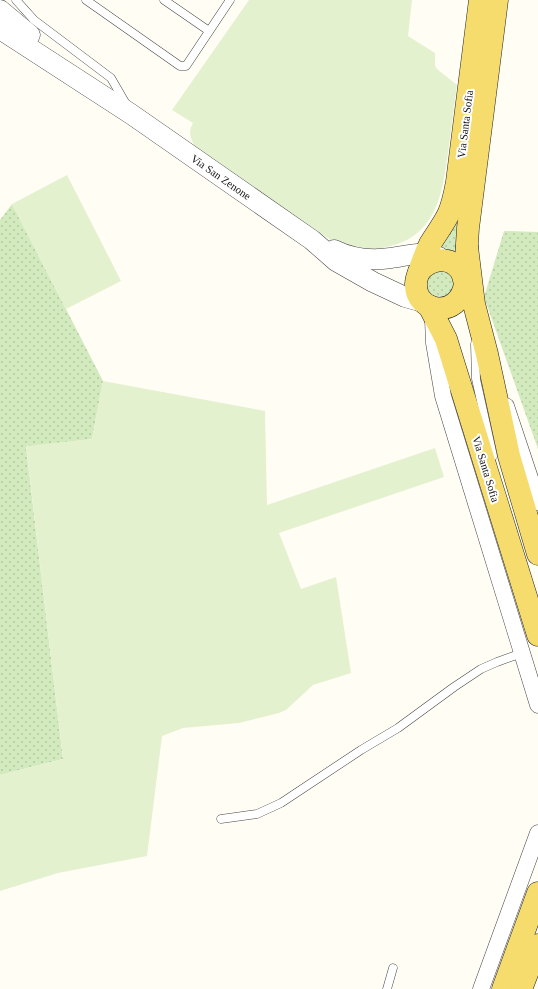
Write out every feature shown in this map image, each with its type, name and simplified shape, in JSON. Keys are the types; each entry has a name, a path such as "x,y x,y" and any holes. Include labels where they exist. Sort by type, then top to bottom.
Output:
{"main road":[{"name":"Via Santa Sofia","path":"480,0 454,196 448,216 421,256 416,291 446,339 538,635"},
{"name":"Via Santa Sofia","path":"467,247 498,0"},
{"path":"428,308 443,309 450,307 461,298 467,247"},
{"path":"467,247 474,304 487,354 509,456 538,554"},
{"path":"421,256 423,267 435,260 448,261 460,270 474,304"},
{"path":"503,989 538,893"},
{"path":"521,989 538,945"}],"street":[{"path":"0,10 40,44 131,114"},
{"path":"0,29 131,114"},
{"name":"Via San Zenone","path":"131,114 312,240"},
{"path":"312,240 337,252 352,257 365,259 421,256"},
{"path":"312,240 336,261 373,282 428,308 443,396 538,704"},
{"path":"487,354 514,426 538,502"},
{"path":"481,989 538,832"}],"lane":[{"path":"16,0 34,20 111,78 131,114"},
{"path":"86,0 180,66 186,66 230,0"},
{"path":"164,0 209,31"},
{"path":"474,304 476,379 495,462"},
{"path":"221,820 257,814 282,803 361,750 398,728 481,669 522,653"},
{"path":"513,989 523,961"},
{"path":"387,989 393,968"}],"green space":[{"path":"249,0 412,0 408,36 435,53 435,66 437,69 457,85 447,162 435,209 428,222 417,233 404,242 374,250 359,250 338,245 194,145 190,134 190,129 193,123 172,110"},
{"path":"67,175 121,281 66,309 12,204"},
{"path":"12,204 103,381 92,439 26,447 63,759 0,775 0,220"},
{"path":"460,217 459,254 440,247"},
{"path":"504,231 538,232 538,449 484,297"},
{"path":"431,271 450,271 457,285 443,300 426,293 427,275"},
{"path":"103,381 265,411 267,505 435,448 444,477 279,533 301,589 336,577 351,673 313,685 286,710 279,713 239,723 183,728 162,736 147,856 58,873 0,891 0,775 63,759 26,446 92,439"}]}
